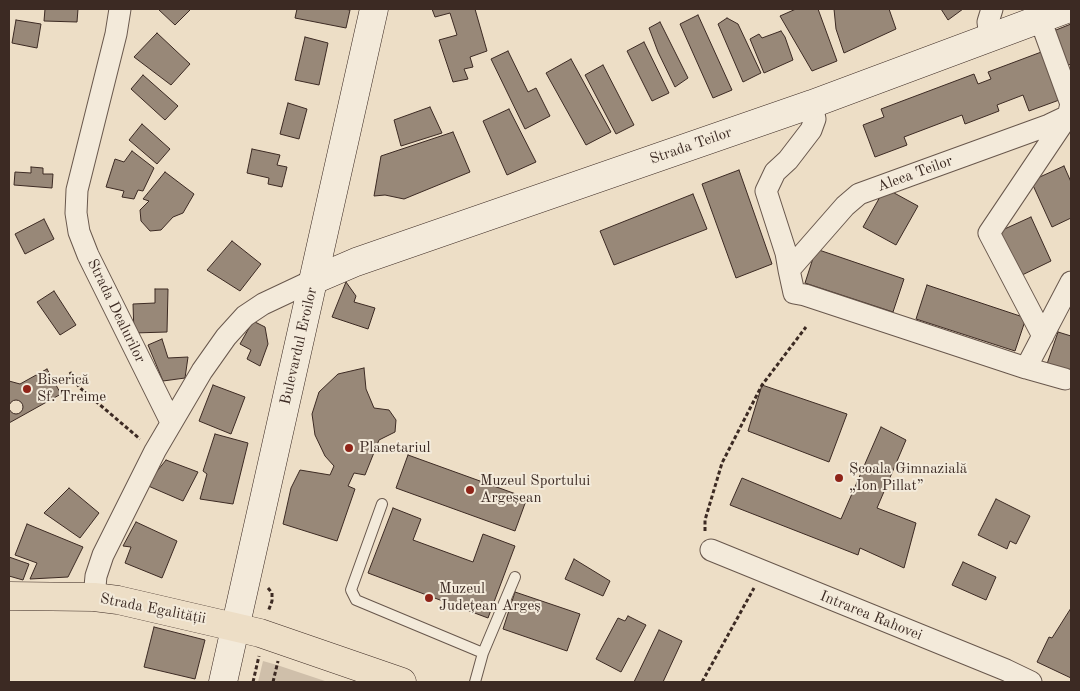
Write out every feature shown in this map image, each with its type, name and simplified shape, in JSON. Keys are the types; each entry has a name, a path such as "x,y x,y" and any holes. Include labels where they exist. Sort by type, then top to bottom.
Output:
{"main road":[{"name":"Strada Egalității","path":"9,596 94,597 118,600 236,626 402,682"}],"street":[{"name":"Strada Dealurilor","path":"120,9 116,34 77,190 76,213 88,254 171,422"},
{"name":"Bulevardul Eroilor","path":"223,682 374,9"},
{"path":"990,38 988,22 992,9"},
{"name":"Strada Teilor","path":"314,280 365,259 812,104 1067,9"},
{"path":"1040,19 1071,104 1069,113 989,233 1043,336"},
{"path":"812,104 815,119 811,130 788,160 775,172 766,191 786,253 794,293 1065,379"},
{"name":"Aleea Teilor","path":"789,270 859,194 1048,125 1069,113"},
{"path":"94,597 96,576 103,555 155,451 202,371 226,337 245,316 263,304 314,280"},
{"path":"1026,368 1071,282"},
{"name":"Intrarea Rahovei","path":"711,550 1006,670 1031,682"}],"lane":[{"path":"382,504 351,590 356,600 483,653"},
{"path":"475,682 483,653 516,577"}],"path":[{"path":"711,550 706,537 705,520 722,463 762,385 806,327"},
{"path":"70,372 79,388 155,451"},
{"path":"702,682 763,571"},
{"path":"273,682 278,660"}],"shaded area":[{"path":"263,661 277,665 328,682 258,682"}],"building":[{"path":"45,9 78,9 77,22 44,21"},
{"path":"158,9 191,9 175,25"},
{"path":"297,9 350,10 346,28 295,18"},
{"path":"432,9 475,9 487,51 470,57 473,67 464,69 468,79 453,82 439,40 457,35 450,13 435,17"},
{"path":"796,9 818,9 837,61 812,71 780,16"},
{"path":"834,9 889,9 896,29 844,53 836,29"},
{"path":"941,9 963,9 948,20"},
{"path":"698,15 732,90 713,98 680,24"},
{"path":"727,18 738,24 761,73 743,82 718,24"},
{"path":"16,20 41,24 37,48 12,43"},
{"path":"660,22 688,78 675,87 649,28"},
{"path":"1071,24 1071,64 1064,67 1051,32"},
{"path":"781,31 793,60 764,73 750,39 759,34 762,38"},
{"path":"157,33 190,64 171,85 134,57"},
{"path":"305,37 328,43 319,85 295,80"},
{"path":"644,42 669,93 652,101 627,51"},
{"path":"508,51 528,92 536,88 550,116 525,129 491,59"},
{"path":"1044,51 1062,99 1029,111 1023,95 997,105 999,111 965,124 962,115 904,137 907,145 875,157 863,125 884,117 881,109 974,74 978,84 991,79 988,72"},
{"path":"571,59 611,132 586,145 546,73"},
{"path":"603,65 634,125 616,134 585,75"},
{"path":"143,75 178,106 165,120 131,89"},
{"path":"288,103 307,109 299,139 280,134"},
{"path":"430,107 442,133 401,146 394,120"},
{"path":"509,109 536,162 507,175 483,121"},
{"path":"142,124 170,149 157,164 129,140"},
{"path":"453,132 470,172 404,199 385,195 374,196 381,156"},
{"path":"252,149 280,155 277,165 287,167 282,187 268,184 269,178 247,173"},
{"path":"132,151 154,168 143,191 138,190 134,199 122,197 124,191 106,187 115,159 124,162"},
{"path":"1064,166 1071,182 1071,218 1052,227 1031,181"},
{"path":"31,167 43,168 43,174 53,174 52,188 14,185 15,172 31,173"},
{"path":"739,170 772,264 736,278 702,184"},
{"path":"165,172 194,194 183,213 173,217 161,230 150,231 141,221 140,210 149,201 143,199"},
{"path":"885,188 918,206 896,245 863,227"},
{"path":"693,194 707,229 614,265 600,231"},
{"path":"1031,217 1051,261 1018,277 998,232"},
{"path":"44,219 54,239 25,254 15,234"},
{"path":"232,241 261,264 240,291 207,270"},
{"path":"816,249 904,279 893,312 805,283"},
{"path":"346,282 356,296 354,302 375,308 368,329 332,317"},
{"path":"927,285 1026,318 1015,351 916,319"},
{"path":"155,289 168,289 167,332 134,333 133,304 155,303"},
{"path":"54,291 76,325 60,335 37,302"},
{"path":"253,321 265,327 268,344 260,366 247,359 251,350 240,344"},
{"path":"1058,332 1071,336 1071,372 1047,364"},
{"path":"162,339 168,358 188,357 185,378 163,381 148,345"},
{"name":"Planetariul","path":"364,368 366,389 374,408 389,410 396,420 395,432 379,440 365,475 354,473 348,486 355,489 337,541 283,524 291,488 300,470 330,475 334,466 325,456 315,435 312,414 319,392 338,374"},
{"path":"47,369 61,394 9,423 9,381 20,384"},
{"path":"213,385 245,397 231,434 199,421"},
{"path":"762,385 847,414 829,462 748,431"},
{"path":"13,400 19,400 23,407 19,414 13,414 9,410 9,404"},
{"path":"881,427 906,440 877,508 916,523 904,568 860,548 858,555 730,505 742,478 841,519"},
{"path":"215,434 248,443 233,504 200,499 207,474 203,471"},
{"path":"408,455 527,498 515,531 396,488"},
{"path":"166,460 198,472 183,501 146,485"},
{"path":"69,488 99,513 80,538 44,513"},
{"path":"996,499 1030,516 1016,544 1010,541 1007,549 978,535"},
{"path":"393,508 421,519 413,540 473,562 483,534 515,546 488,618 368,573"},
{"path":"136,522 177,541 162,578 125,563 131,547 123,546"},
{"path":"27,524 83,547 68,577 30,579 37,563 15,555"},
{"path":"9,557 29,564 23,580 9,576"},
{"path":"574,559 610,581 603,596 565,579"},
{"path":"963,562 996,577 986,600 952,585"},
{"path":"515,592 580,614 567,651 503,629"},
{"path":"1071,608 1071,678 1037,662 1049,637 1052,638"},
{"path":"628,616 646,625 621,672 596,659 618,618 625,621"},
{"path":"154,627 205,640 195,679 144,667"},
{"path":"659,630 682,641 663,682 634,682"}],"place":[{"name":"Biserică Sf. Treime","path":"27,389"},
{"name":"Planetariul","path":"349,448"},
{"name":"Școala Gimnazială „Ion Pillat”","path":"839,478"},
{"name":"Muzeul Sportului Argeșean","path":"470,490"},
{"name":"Muzeul Județean Argeș","path":"429,598"}]}
